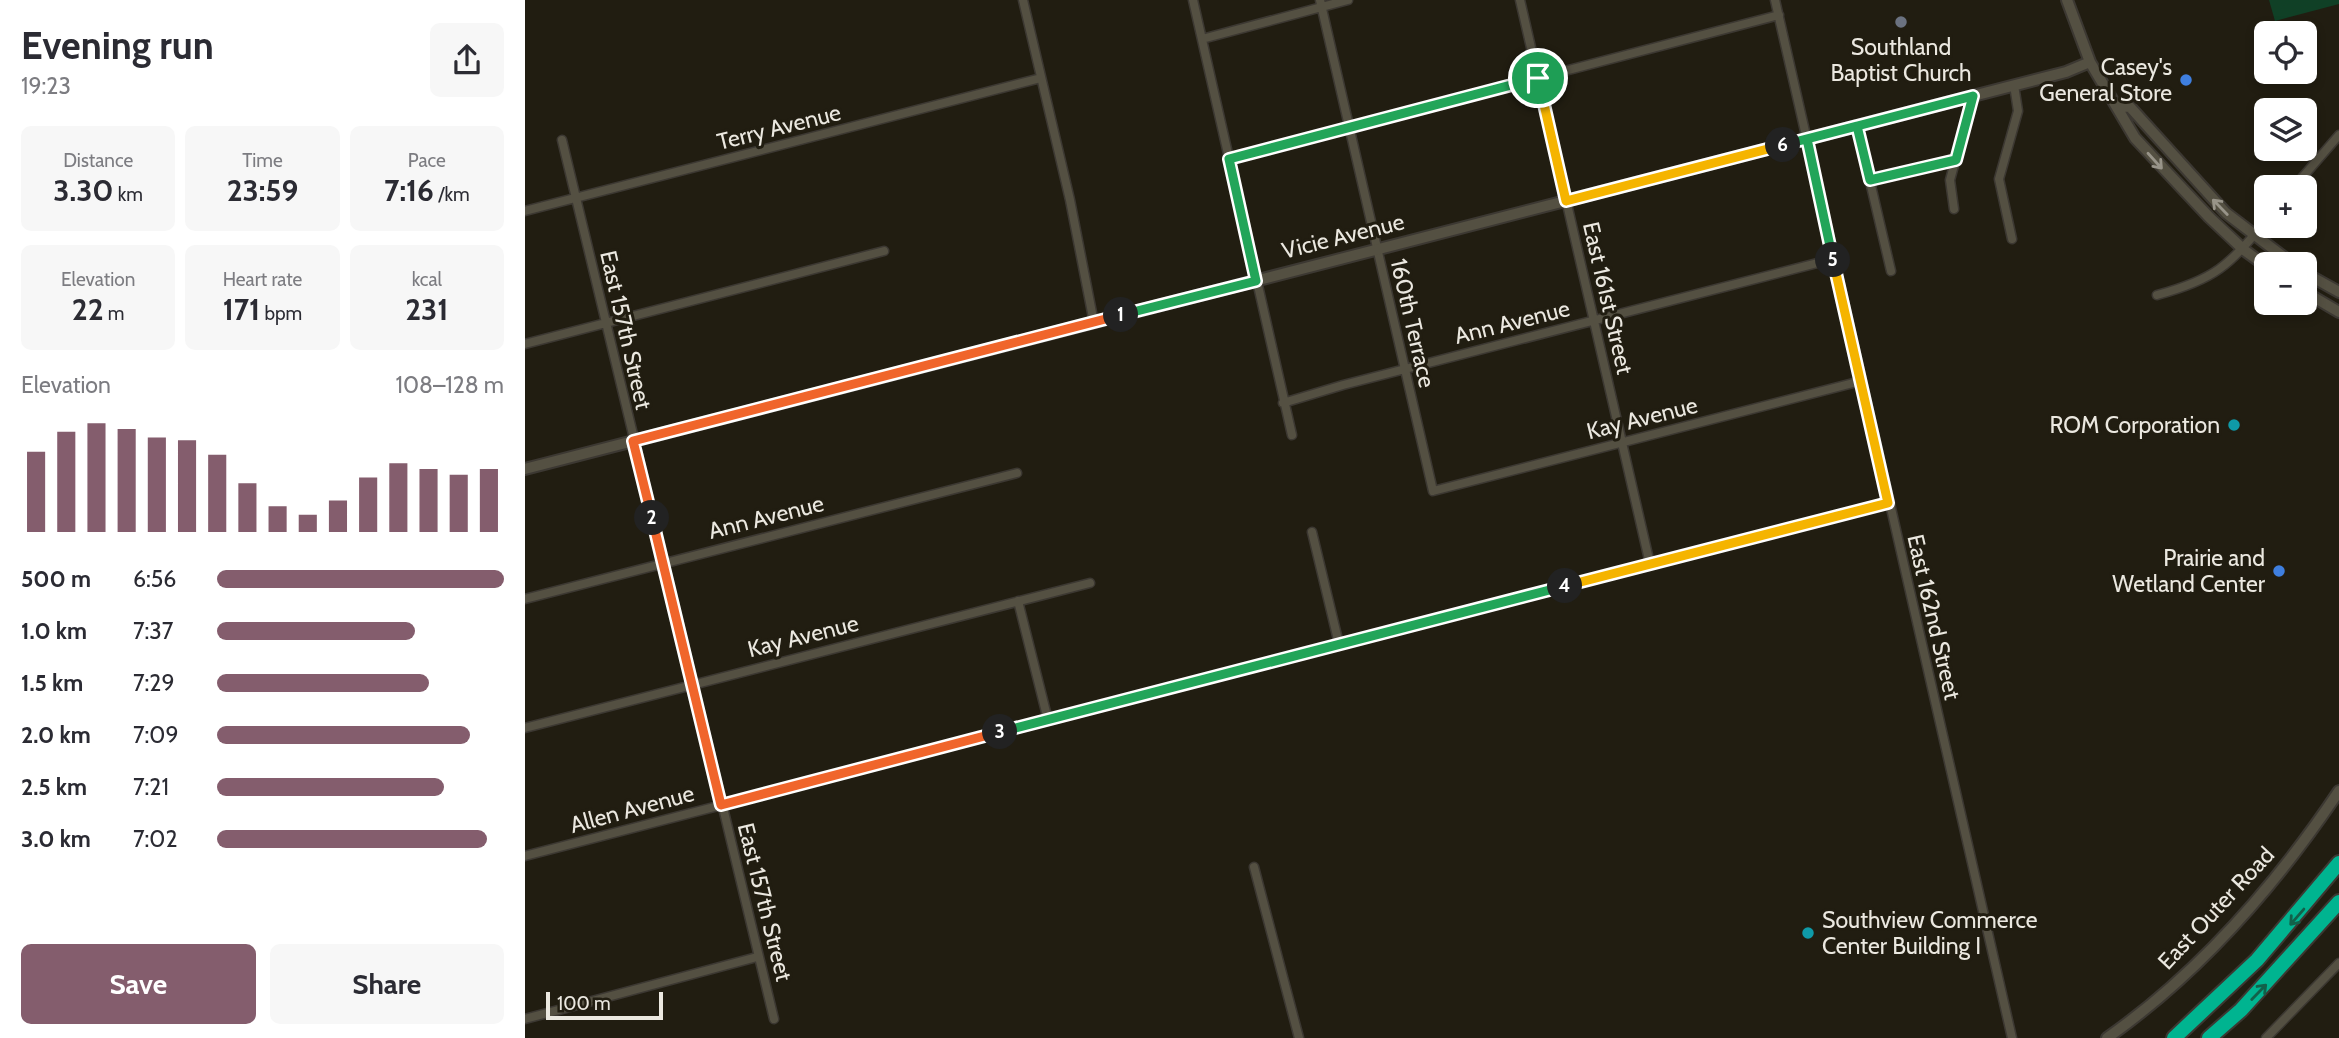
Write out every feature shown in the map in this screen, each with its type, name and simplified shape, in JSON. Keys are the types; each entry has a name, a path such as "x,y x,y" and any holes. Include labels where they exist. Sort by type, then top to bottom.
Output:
{"highway":[{"path":"2174,1038 2257,960 2339,863"},
{"path":"2209,1038 2250,1000 2339,902"}],"street":[{"path":"1023,0 1070,200 1094,323"},
{"path":"1193,0 1292,435"},
{"path":"1202,39 1321,4 1348,0"},
{"name":"East 161st Street","path":"1520,0 1650,564"},
{"name":"East 162nd Street","path":"1776,0 1888,503 2012,1038"},
{"path":"2067,0 2090,62 2118,106 2118,113 2134,138 2173,182 2254,257"},
{"name":"160th Terrace","path":"1321,4 1433,491"},
{"path":"1229,159 1779,15"},
{"name":"Vicie Avenue","path":"525,469 1973,96 2090,62"},
{"name":"Terry Avenue","path":"525,211 1041,78"},
{"path":"2012,239 1999,179 2018,111 2014,85"},
{"path":"1954,209 1950,187 1973,96"},
{"path":"2118,106 2130,107 2226,213 2254,235 2244,250 2206,279 2157,295"},
{"path":"1857,126 1891,271"},
{"name":"East 157th Street","path":"562,140 774,1019"},
{"path":"2305,175 2337,140"},
{"path":"1870,180 1956,160"},
{"path":"2258,238 2277,252"},
{"path":"525,344 884,251"},
{"name":"Ann Avenue","path":"1283,403 1833,259"},
{"path":"2317,279 2339,292"},
{"path":"2317,299 2339,312"},
{"name":"Kay Avenue","path":"1433,491 1861,381"},
{"name":"Ann Avenue","path":"525,599 1017,473"},
{"name":"Allen Avenue","path":"525,856 1888,503"},
{"path":"1312,533 1339,644"},
{"name":"Kay Avenue","path":"525,728 1090,583"},
{"path":"1018,601 1048,720"},
{"name":"East Outer Road","path":"2107,1038 2167,990 2233,925 2278,876 2339,792"},
{"path":"1254,867 1299,1038"},
{"path":"525,1019 757,957"},
{"path":"2266,1038 2339,963"}],"green space":[{"path":"2269,0 2339,0 2339,4 2275,21"}],"place":[{"name":"Southland Baptist Church","path":"1901,22"},
{"name":"Casey's General Store","path":"2186,80"},
{"name":"ROM Corporation","path":"2234,425"},
{"name":"Prairie and Wetland Center","path":"2279,571"},
{"name":"Southview Commerce Center Building I","path":"1808,933"}],"route":[{"path":"1538,78 1229,159 1256,281 633,441 721,805 1888,503 1807,139 1973,96 1956,160 1870,180 1857,126 1566,201 1538,78"}]}
